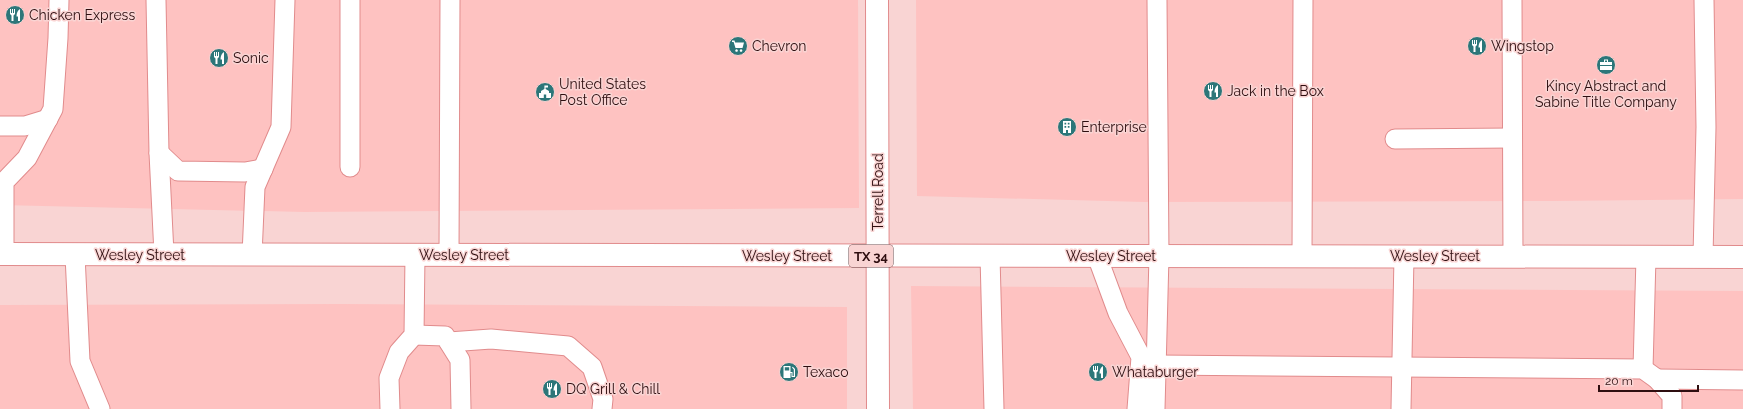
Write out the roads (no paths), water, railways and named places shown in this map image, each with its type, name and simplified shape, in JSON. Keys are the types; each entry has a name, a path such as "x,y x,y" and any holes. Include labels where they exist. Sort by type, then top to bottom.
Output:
{"main road":[{"name":"Terrell Road","path":"877,0 878,409"},
{"name":"Wesley Street","path":"2,254 1743,257"}],"lane":[{"path":"2,254 2,180 27,158 52,109 58,38 59,0"},
{"path":"156,0 158,153 164,254"},
{"path":"252,255 255,187 281,127 285,0"},
{"path":"350,0 350,167"},
{"path":"448,255 450,0"},
{"path":"1155,409 1160,256 1157,0"},
{"path":"1302,256 1303,0"},
{"path":"1512,0 1513,256"},
{"path":"1703,257 1706,127 1704,0"},
{"path":"0,126 25,126 48,119"},
{"path":"1395,139 1512,138"},
{"path":"158,153 178,171 245,172 263,169"},
{"path":"75,255 80,361 100,409"},
{"path":"390,409 389,378 399,352 414,334 415,255"},
{"path":"990,256 994,409"},
{"path":"1097,256 1118,313 1141,357 1137,409"},
{"path":"1401,409 1404,256"},
{"path":"1646,257 1650,374 1672,396 1672,409"},
{"path":"414,334 445,336 449,342 460,360 460,409"},
{"path":"449,342 491,339 568,346 592,367 603,399 602,409"},
{"path":"1156,365 1402,366 1650,374 1743,380"}],"place":[{"name":"Chicken Express","path":"15,15"},
{"name":"Chevron","path":"738,46"},
{"name":"Wingstop","path":"1477,46"},
{"name":"Sonic","path":"219,58"},
{"name":"Kincy Abstract and Sabine Title Company","path":"1606,65"},
{"name":"Jack in the Box","path":"1213,91"},
{"name":"United States Post Office","path":"545,92"},
{"name":"Enterprise","path":"1067,127"},
{"name":"Texaco","path":"789,372"},
{"name":"Whataburger","path":"1098,372"},
{"name":"DQ Grill & Chill","path":"552,389"}]}
